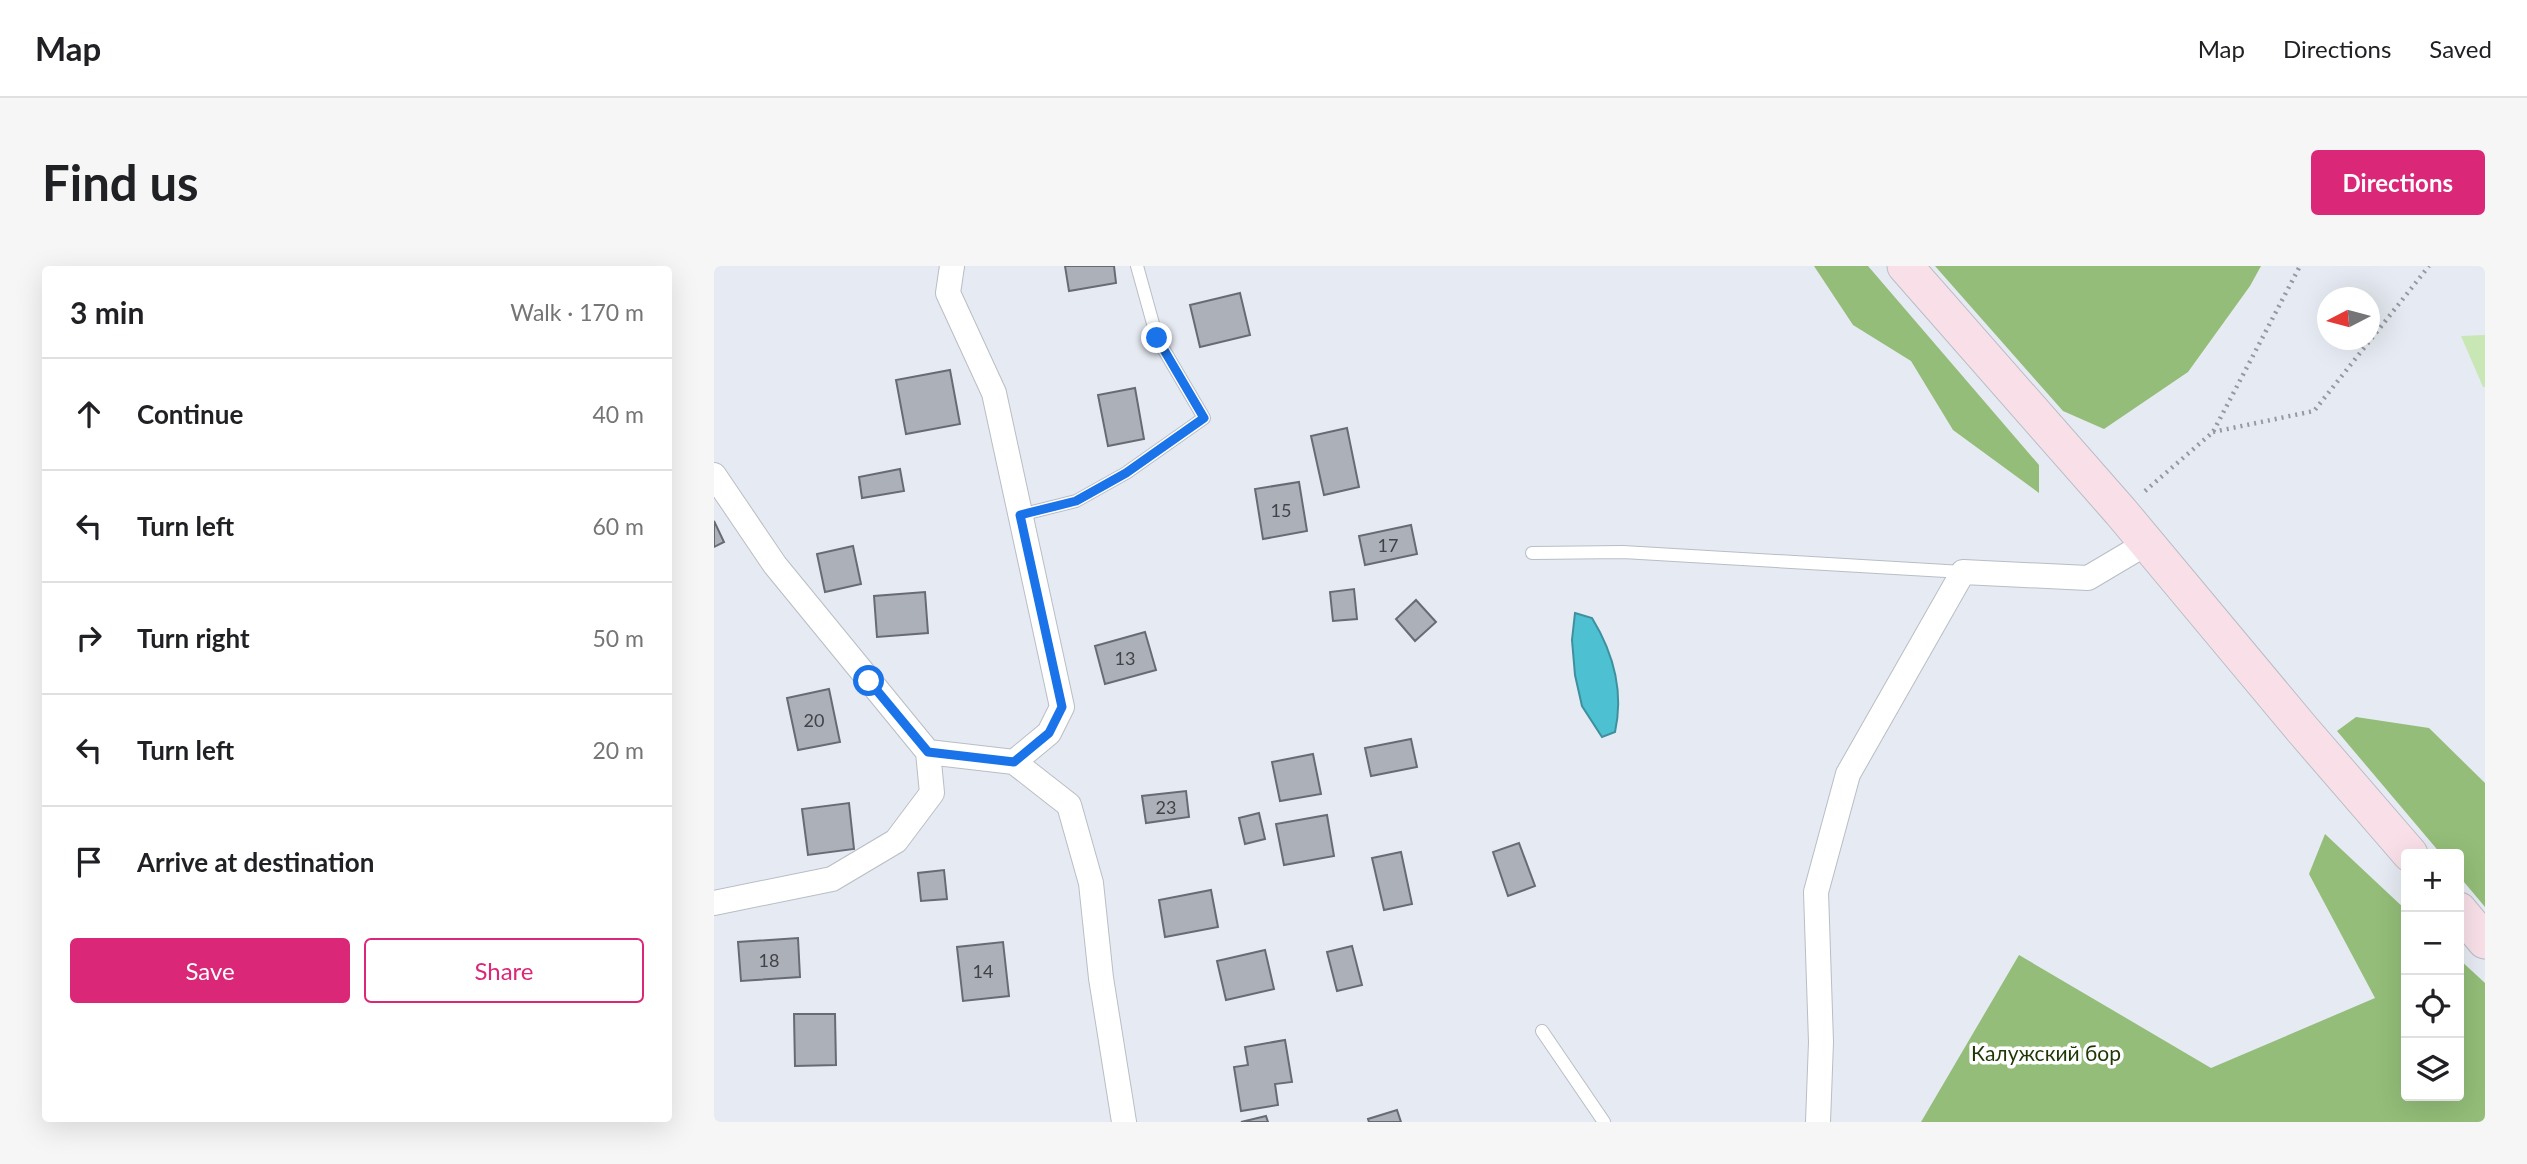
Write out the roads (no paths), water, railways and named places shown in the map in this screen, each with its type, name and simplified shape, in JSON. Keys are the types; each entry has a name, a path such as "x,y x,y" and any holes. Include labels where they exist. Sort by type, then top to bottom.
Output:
{"main road":[{"path":"1905,266 2121,512 2406,849"},
{"path":"2461,912 2485,941"}],"street":[{"path":"951,266 948,293 994,393 1062,707 1049,733 1014,762"},
{"path":"714,475 775,565 928,752 932,793 896,841 832,879 714,903"},
{"path":"1818,1122 1821,1042 1816,892 1848,774 1963,572 2088,578 2147,543"},
{"path":"928,752 1014,762 1069,806 1091,883 1101,978 1124,1122"}],"lane":[{"path":"1020,515 1076,501 1126,473 1204,418 1157,338 1137,266"},
{"path":"1532,553 1623,552 1963,572"},
{"path":"1542,1031 1604,1122"}],"water":[{"path":"1575,613 1592,618 1606,645 1615,673 1618,702 1615,732 1602,737 1582,706 1575,675 1572,640"}],"park label":[{"name":"Калужский бор","path":"2046,1052"}]}
